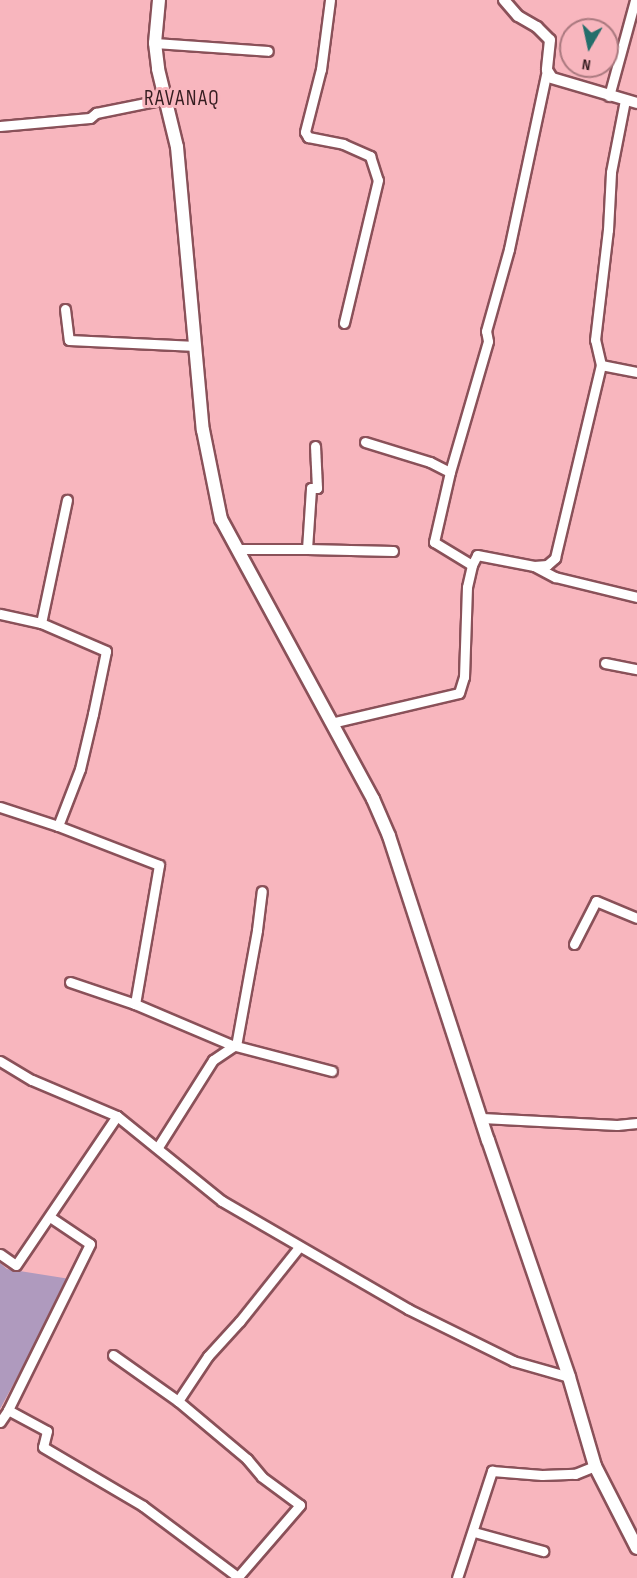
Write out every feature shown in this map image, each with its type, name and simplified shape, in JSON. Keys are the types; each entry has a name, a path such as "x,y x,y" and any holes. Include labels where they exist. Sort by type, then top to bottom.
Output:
{"main road":[{"path":"159,0 155,43 182,179 203,430 221,519 373,799 389,836 569,1377 595,1466 637,1548"}],"street":[{"path":"330,0 321,69 305,132 308,137 343,144 370,156 378,180 344,322"},
{"path":"471,564 434,542 450,472 488,341 486,331 509,249 547,70 550,40 537,27 518,16 504,0"},
{"path":"609,96 635,0"},
{"path":"155,43 268,51"},
{"path":"547,70 552,78 637,103"},
{"path":"0,126 90,118 96,113 165,99"},
{"path":"331,723 459,693 464,677 467,587 471,564 477,555 534,566 547,565 555,558 601,365 595,340 611,172 625,100"},
{"path":"65,309 69,340 196,346"},
{"path":"601,365 637,372"},
{"path":"366,442 430,462 450,472"},
{"path":"307,549 311,488 316,488 315,446"},
{"path":"41,623 67,500"},
{"path":"237,549 393,551"},
{"path":"534,566 555,577 637,597"},
{"path":"0,614 41,623 106,651 80,769 58,825"},
{"path":"605,663 637,669"},
{"path":"0,807 58,825 159,865 135,1004"},
{"path":"158,1147 213,1060 235,1046 262,891"},
{"path":"574,944 596,902 637,918"},
{"path":"70,982 135,1004 235,1046 332,1071"},
{"path":"0,1061 32,1080 117,1116 222,1201 408,1309 513,1361 569,1377"},
{"path":"0,1254 16,1265 117,1116"},
{"path":"482,1118 617,1125 637,1123"},
{"path":"0,1422 90,1244 50,1217"},
{"path":"178,1401 208,1356 299,1247"},
{"path":"8,1410 47,1431 42,1447 143,1506 237,1578 300,1505 262,1477 248,1459 178,1401 113,1355"},
{"path":"457,1578 474,1532 492,1471 533,1475 575,1474 595,1466"},
{"path":"474,1532 543,1551"}],"shaded area":[{"path":"0,1263 7,1269 70,1279 0,1409"}],"district":[{"name":"RAVANAQ","path":"182,99"}]}
